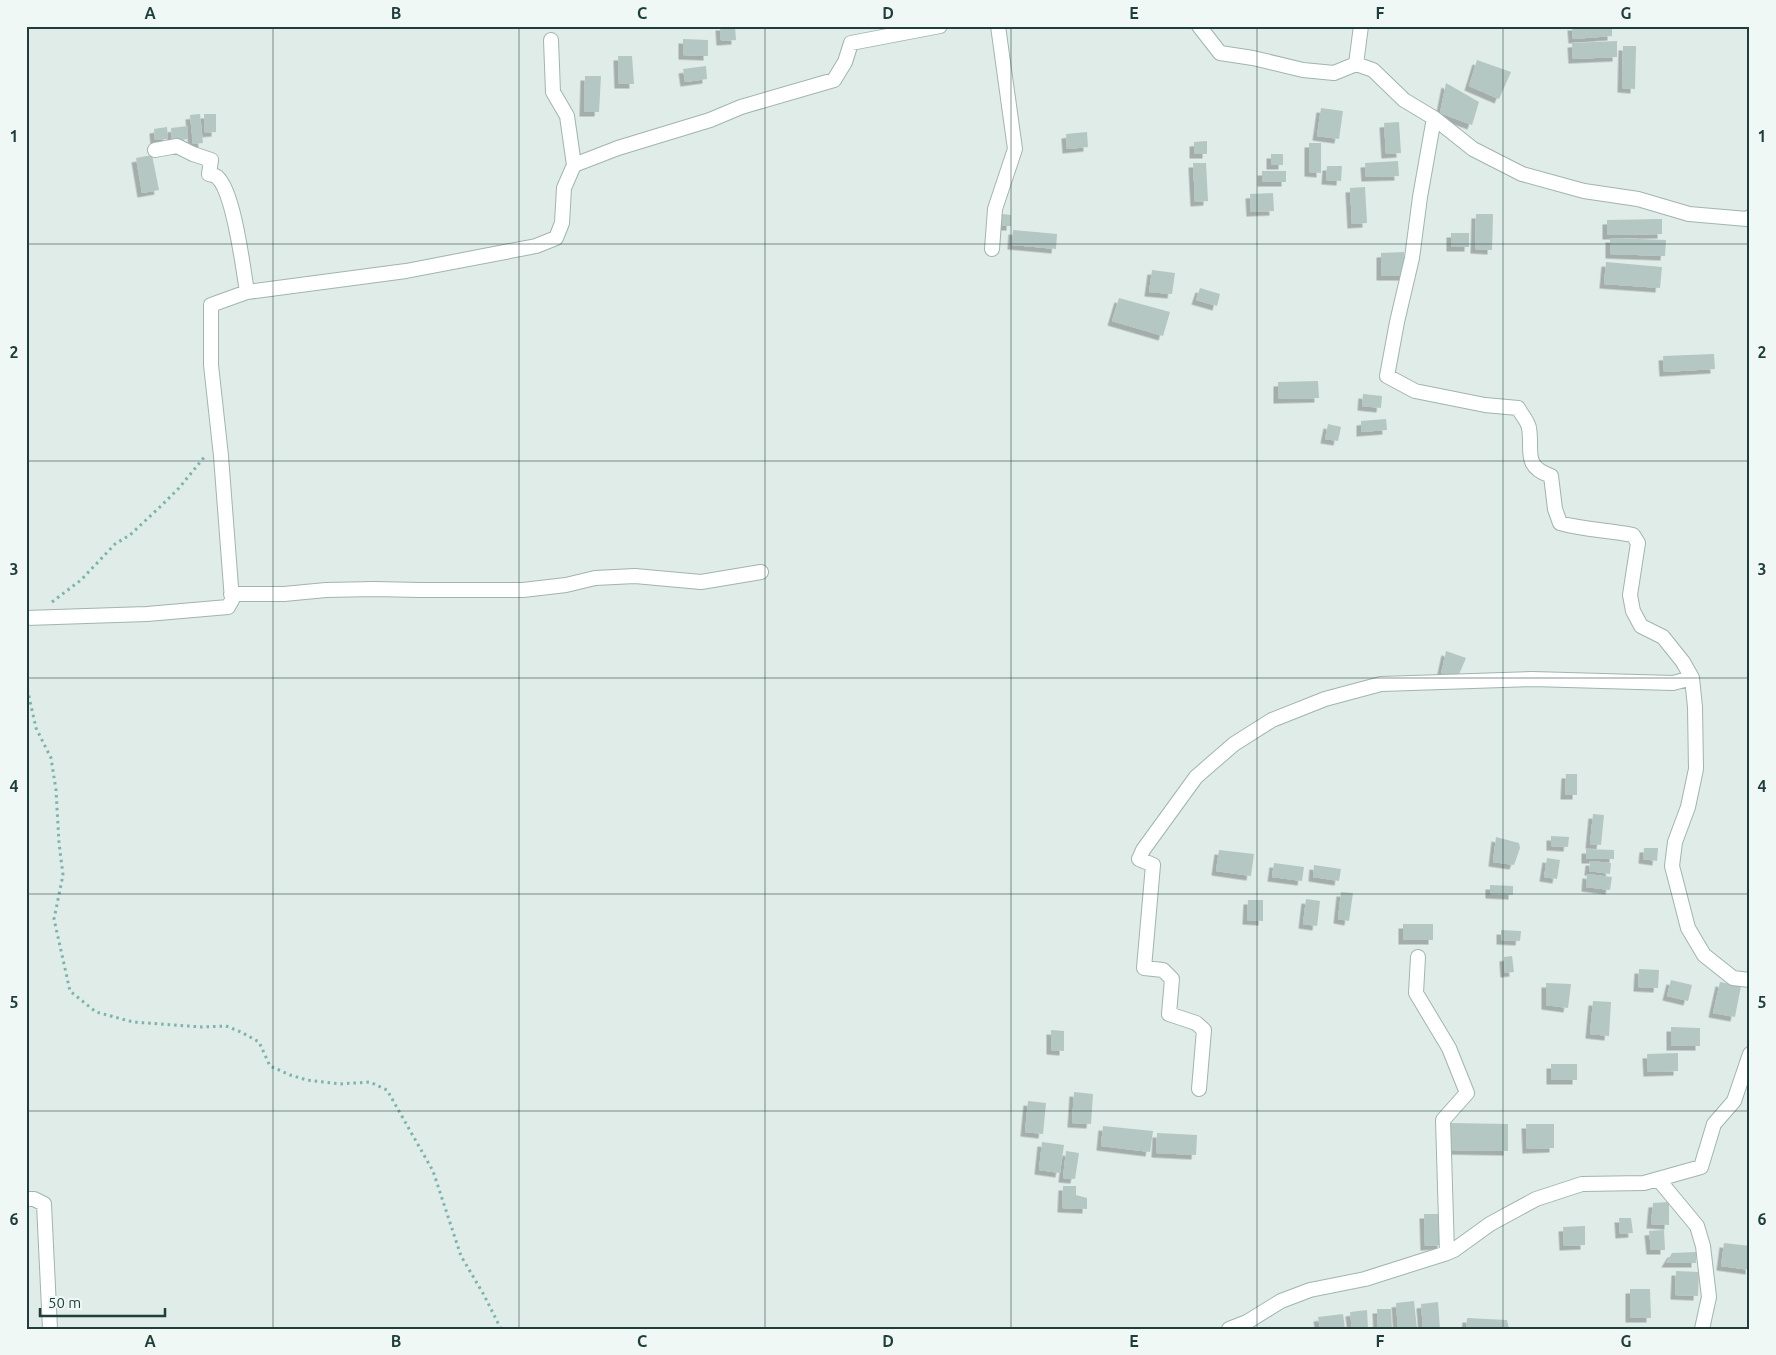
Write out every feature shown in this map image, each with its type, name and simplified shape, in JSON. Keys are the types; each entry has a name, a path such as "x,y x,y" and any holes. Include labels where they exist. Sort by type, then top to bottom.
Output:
{"street":[{"path":"574,165 618,148 710,120 741,107 834,80 845,62 851,43 940,26"},
{"path":"992,249 995,209 1015,149 998,26"},
{"path":"1199,26 1220,53 1253,58 1304,70 1334,73 1356,64 1373,70 1404,100 1434,118 1473,149 1522,174 1584,191 1638,200 1689,214 1746,219 1750,217"},
{"path":"1356,64 1361,26"},
{"path":"26,618 147,614 228,607 232,600 232,594 220,444 211,365 212,305 247,292 406,271 536,246 556,238 562,223 564,188 574,165 568,116 553,92 551,40"},
{"path":"1434,118 1420,197 1412,258 1387,376 1415,391 1485,405 1518,408 1529,426 1531,459 1540,472 1551,476 1555,509 1560,524 1634,535 1638,544 1630,595 1633,611 1641,626 1663,638 1683,662 1692,678 1695,706 1696,769 1688,807 1675,842 1672,866 1688,928 1704,955 1733,978 1750,980"},
{"path":"156,150 177,146 211,160 209,174 217,176 225,190 235,218 247,292"},
{"path":"232,594 284,594 326,590 374,589 523,590 566,585 595,578 635,576 701,582 761,572"},
{"path":"1199,1089 1204,1030 1196,1023 1169,1014 1172,978 1163,970 1144,968 1153,865 1139,859 1143,850 1196,777 1234,744 1281,717 1325,699 1381,684 1532,679 1673,683 1692,678"},
{"path":"1418,957 1416,993 1449,1048 1466,1093 1443,1120 1447,1253"},
{"path":"1230,1329 1247,1322 1281,1301 1310,1290 1365,1279 1447,1253 1490,1224 1536,1199 1582,1184 1644,1183 1701,1168 1714,1124 1734,1101 1750,1054"},
{"path":"1658,1179 1697,1226 1703,1246 1709,1297 1702,1329"},
{"path":"26,1199 34,1199 44,1204 50,1329"}],"path":[{"path":"51,603 81,580 115,544 130,535 161,506 179,488 213,447 220,444"},
{"path":"26,683 36,728 50,758 56,790 63,875 54,919 70,992 96,1012 133,1022 202,1027 226,1026 242,1032 259,1042 270,1066 290,1075 307,1080 340,1084 370,1082 387,1090 433,1171 461,1256 501,1329"}],"building":[{"path":"720,26 735,26 736,40 721,41"},
{"path":"1572,26 1612,26 1612,36 1573,39"},
{"path":"683,39 708,40 708,56 683,55"},
{"path":"1617,41 1617,57 1573,59 1572,43"},
{"path":"1623,46 1636,46 1635,89 1622,88"},
{"path":"618,56 632,56 634,84 619,84"},
{"path":"1477,60 1511,72 1499,99 1469,86"},
{"path":"706,66 707,79 685,82 683,69"},
{"path":"585,76 601,76 599,112 584,112"},
{"path":"1446,83 1479,102 1472,125 1440,113"},
{"path":"1321,108 1343,111 1339,139 1317,136"},
{"path":"200,114 203,143 193,144 190,115"},
{"path":"204,114 216,114 216,132 205,133"},
{"path":"1399,122 1401,153 1386,154 1384,123"},
{"path":"188,126 188,139 172,141 171,128"},
{"path":"167,127 168,139 155,140 154,129"},
{"path":"1087,132 1088,147 1067,149 1066,134"},
{"path":"1207,141 1207,154 1194,154 1194,142"},
{"path":"1309,143 1321,143 1321,173 1309,172"},
{"path":"1271,154 1283,154 1283,165 1271,165"},
{"path":"152,155 159,190 142,193 136,158"},
{"path":"1398,161 1399,176 1366,177 1365,163"},
{"path":"1193,163 1206,163 1208,201 1195,202"},
{"path":"1327,166 1342,166 1341,181 1326,180"},
{"path":"1262,171 1286,171 1286,182 1262,182"},
{"path":"1365,187 1367,223 1352,224 1350,188"},
{"path":"1273,193 1274,211 1251,212 1250,194"},
{"path":"1002,214 1011,215 1011,226 1002,226"},
{"path":"1476,214 1493,214 1492,250 1475,249"},
{"path":"1662,219 1662,234 1607,235 1607,220"},
{"path":"1013,230 1057,234 1056,249 1012,245"},
{"path":"1451,233 1469,233 1469,247 1451,247"},
{"path":"1610,238 1666,240 1665,256 1610,254"},
{"path":"1404,252 1405,276 1381,276 1381,253"},
{"path":"1606,262 1662,267 1660,288 1604,284"},
{"path":"1152,270 1175,273 1172,294 1149,292"},
{"path":"1200,288 1220,294 1217,306 1196,300"},
{"path":"1119,298 1170,312 1163,336 1112,321"},
{"path":"1714,354 1715,369 1664,372 1663,356"},
{"path":"1318,381 1319,398 1278,399 1278,382"},
{"path":"1363,394 1382,396 1381,408 1362,406"},
{"path":"1386,419 1387,430 1361,432 1361,421"},
{"path":"1328,424 1341,427 1338,441 1325,439"},
{"path":"1446,651 1466,658 1457,679 1441,674"},
{"path":"1566,774 1577,774 1577,795 1565,795"},
{"path":"1593,814 1604,815 1601,845 1590,844"},
{"path":"1551,836 1569,837 1568,847 1551,846"},
{"path":"1496,837 1519,843 1520,848 1514,865 1493,862"},
{"path":"1644,848 1658,848 1657,861 1643,859"},
{"path":"1586,849 1614,850 1614,859 1586,859"},
{"path":"1219,850 1254,854 1251,876 1216,871"},
{"path":"1547,858 1560,860 1557,879 1544,877"},
{"path":"1590,861 1611,863 1610,874 1589,871"},
{"path":"1274,863 1304,867 1302,881 1272,877"},
{"path":"1314,865 1341,869 1339,881 1313,877"},
{"path":"1587,874 1612,877 1610,890 1586,887"},
{"path":"1490,885 1513,886 1513,895 1490,894"},
{"path":"1341,892 1353,893 1349,921 1338,919"},
{"path":"1306,899 1320,901 1317,926 1303,924"},
{"path":"1248,900 1263,900 1263,921 1247,920"},
{"path":"1403,924 1433,924 1433,940 1403,940"},
{"path":"1501,930 1521,931 1520,941 1501,940"},
{"path":"1512,956 1514,972 1505,973 1504,957"},
{"path":"1639,969 1659,970 1658,988 1638,987"},
{"path":"1671,980 1692,985 1688,1001 1667,996"},
{"path":"1720,982 1741,986 1735,1017 1713,1013"},
{"path":"1546,983 1571,984 1568,1008 1546,1005"},
{"path":"1593,1001 1611,1002 1609,1036 1590,1034"},
{"path":"1671,1027 1700,1028 1700,1046 1671,1046"},
{"path":"1051,1030 1064,1031 1064,1051 1051,1050"},
{"path":"1678,1053 1678,1071 1648,1072 1647,1054"},
{"path":"1551,1064 1577,1064 1577,1080 1551,1080"},
{"path":"1074,1092 1093,1094 1091,1124 1072,1123"},
{"path":"1028,1101 1046,1103 1043,1134 1025,1132"},
{"path":"1451,1123 1508,1124 1508,1151 1450,1150"},
{"path":"1526,1124 1554,1124 1554,1148 1527,1149"},
{"path":"1103,1126 1153,1131 1150,1152 1101,1146"},
{"path":"1157,1133 1197,1135 1196,1155 1156,1153"},
{"path":"1042,1142 1064,1145 1060,1173 1039,1170"},
{"path":"1066,1151 1079,1153 1075,1179 1063,1178"},
{"path":"1063,1186 1076,1186 1076,1195 1087,1198 1087,1209 1062,1208"},
{"path":"1669,1202 1669,1225 1651,1224 1653,1203"},
{"path":"1424,1214 1441,1214 1442,1245 1425,1246"},
{"path":"1619,1218 1631,1218 1633,1233 1620,1234"},
{"path":"1585,1226 1585,1245 1564,1246 1563,1227"},
{"path":"1664,1230 1665,1250 1651,1250 1649,1231"},
{"path":"1724,1243 1750,1246 1750,1270 1721,1266"},
{"path":"1696,1252 1696,1263 1666,1263 1672,1253"},
{"path":"1676,1271 1699,1272 1698,1296 1675,1295"},
{"path":"1630,1289 1650,1289 1651,1318 1630,1318"},
{"path":"1414,1301 1417,1329 1398,1329 1396,1303"},
{"path":"1438,1302 1440,1329 1423,1329 1421,1304"},
{"path":"1377,1309 1391,1309 1392,1329 1378,1329"},
{"path":"1367,1310 1368,1329 1352,1329 1350,1312"},
{"path":"1343,1314 1345,1329 1320,1329 1318,1317"},
{"path":"1467,1318 1507,1320 1509,1329 1466,1329"}]}
